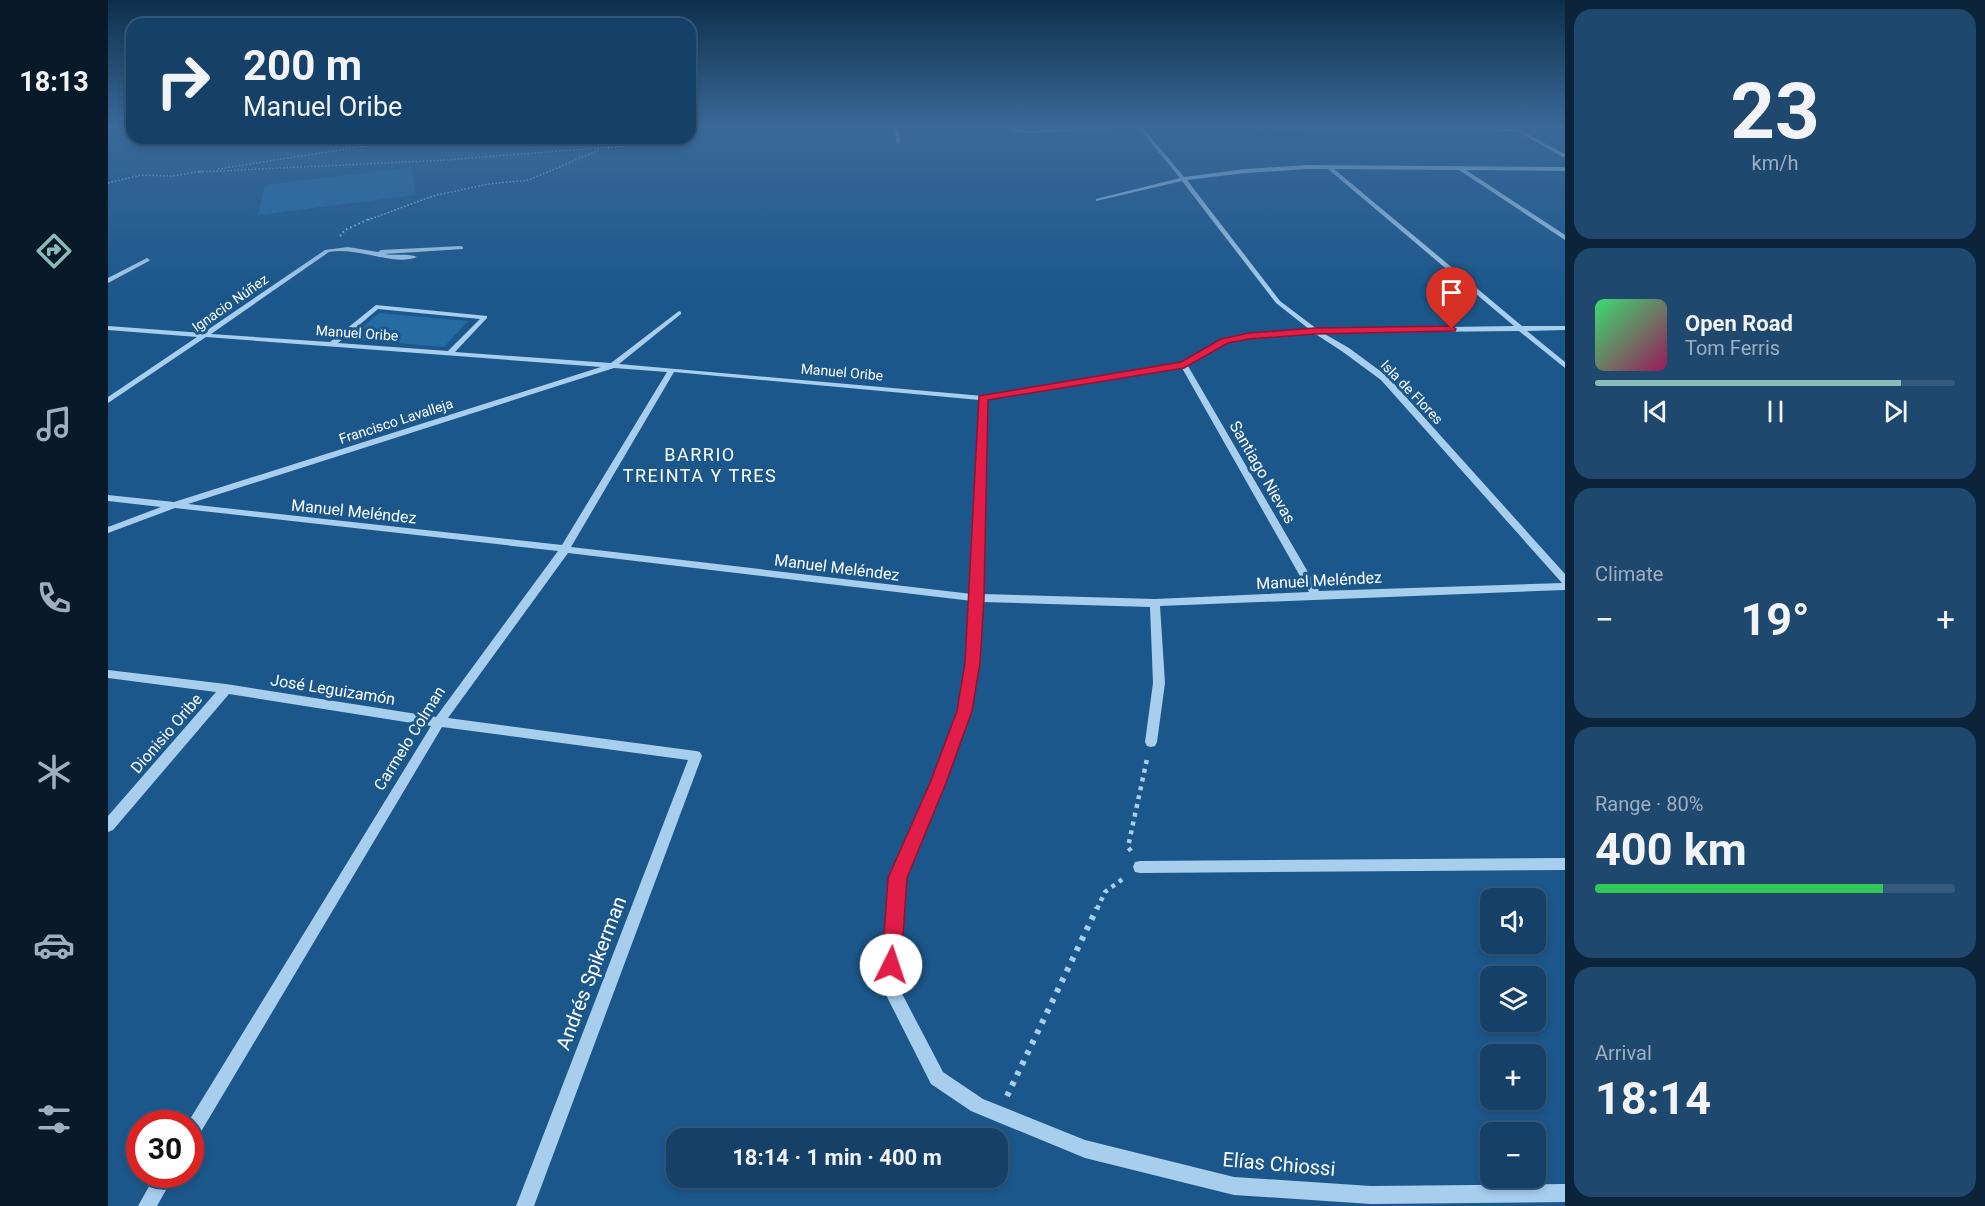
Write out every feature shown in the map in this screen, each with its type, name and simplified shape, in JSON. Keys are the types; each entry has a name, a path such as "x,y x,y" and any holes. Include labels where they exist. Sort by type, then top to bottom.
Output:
{"street":[{"path":"1098,200 1174,181"},
{"name":"Isla de Flores","path":"1185,181 1278,302 1315,331 1384,378 1565,580"},
{"path":"1346,181 1565,366"},
{"path":"1480,181 1565,238"},
{"path":"327,251 345,248 399,260 414,257"},
{"path":"372,253 461,248"},
{"name":"Ignacio Núñez","path":"108,401 327,251"},
{"path":"108,281 147,260"},
{"path":"331,345 375,307 485,317 450,353"},
{"name":"Francisco Lavalleja","path":"108,530 172,506 612,366 679,313"},
{"name":"Manuel Oribe","path":"108,328 672,370 983,398 1184,365 1225,341 1249,336 1315,331 1565,328"},
{"name":"Santiago Nievas","path":"1184,365 1316,595"},
{"name":"Carmelo Colman","path":"204,1111 439,722 565,549 672,370"},
{"path":"977,598 983,398"},
{"name":"Manuel Meléndez","path":"108,498 977,598 1155,603 1565,586"},
{"name":"Elías Chiossi","path":"977,598 973,663 964,711 938,783 897,878 890,987 937,1078 977,1105 1085,1149 1234,1186 1371,1195 1565,1193"},
{"path":"1151,742 1159,683 1155,603"},
{"name":"José Leguizamón","path":"108,674 226,689 439,722 696,756"},
{"name":"Dionisio Oribe","path":"108,826 226,689"},
{"name":"Andrés Spikerman","path":"525,1206 696,756"},
{"path":"1140,867 1565,864"},
{"path":"147,1206 158,1188"}],"path":[{"path":"327,251 345,230 382,213 433,196 488,184 516,181"},
{"path":"999,1113 1105,892 1140,867 1128,847 1151,742"}],"shaded area":[{"path":"295,181 414,181 416,195 258,215 265,185"},
{"path":"379,313 468,321 444,347 349,339"}],"district":[{"name":"BARRIO TREINTA Y TRES","path":"700,465"}],"route":[{"path":"891,965 897,878 938,783 964,711 973,663 983,398 1184,365 1225,341 1249,336 1315,331 1452,329"}]}
